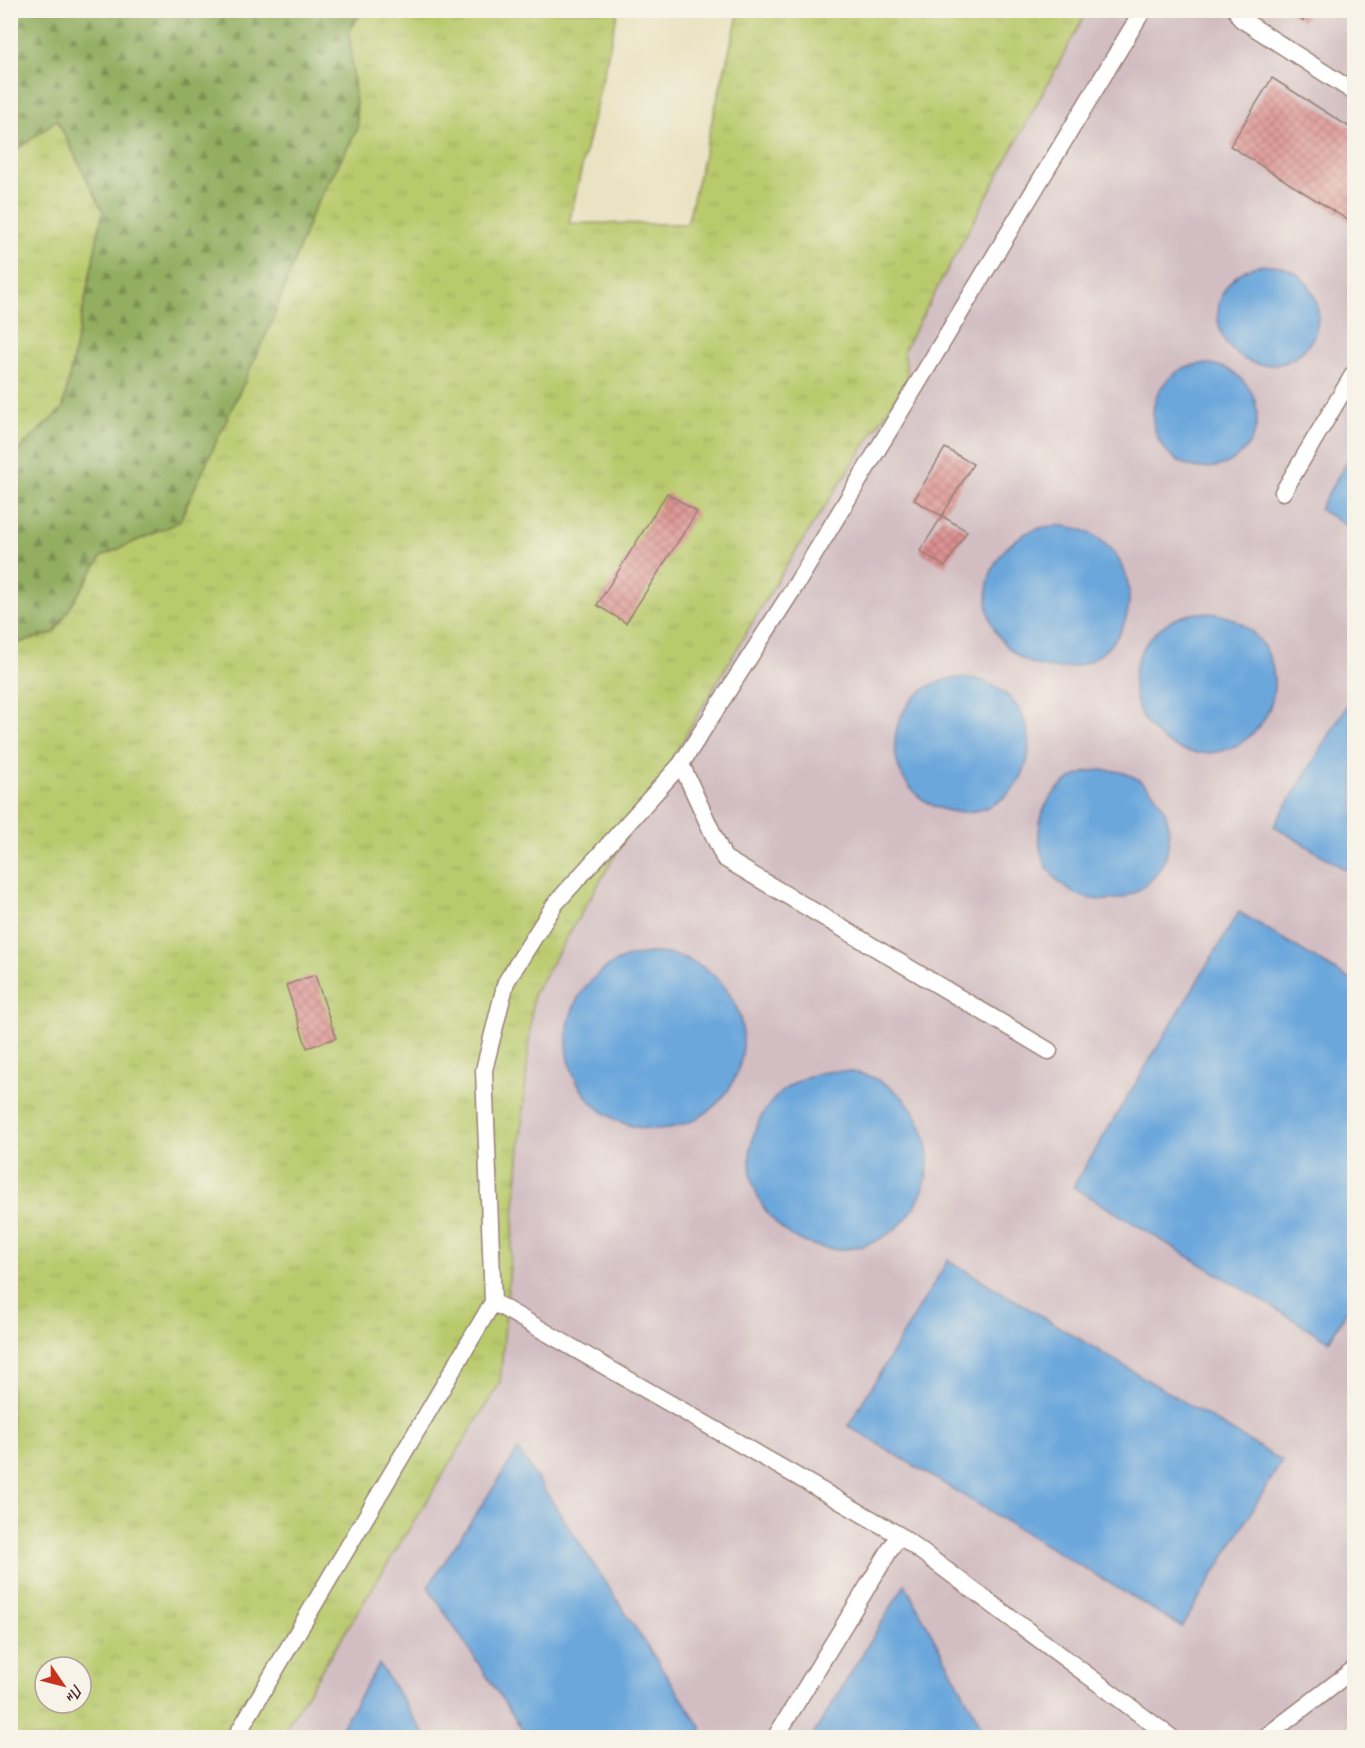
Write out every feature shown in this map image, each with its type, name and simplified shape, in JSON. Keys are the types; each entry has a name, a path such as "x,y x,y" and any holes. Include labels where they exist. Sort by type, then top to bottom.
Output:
{"lane":[{"path":"235,1737 493,1302 484,1070 506,982 555,904 681,764 797,583 1143,10"},
{"path":"1236,10 1241,19 1354,92"},
{"path":"1283,492 1354,373"},
{"path":"681,764 724,858 1049,1051"},
{"path":"493,1302 899,1535 1172,1737"},
{"path":"775,1737 899,1535"},
{"path":"1264,1737 1354,1669"}],"shaded area":[{"path":"1087,11 1354,11 1354,1737 280,1738 500,1383 533,995 781,574 908,380 904,350"}],"green space":[{"path":"11,10 362,11 349,32 358,128 312,213 271,324 179,522 102,556 54,633 11,645 11,457 63,408 103,211 57,120 11,154"},
{"path":"362,11 618,11 569,223 687,224 739,11 1087,11 904,350 908,379 781,574 533,995 500,1383 280,1737 11,1738 11,645 54,633 102,556 179,522 271,324 312,213 358,128 349,32"},
{"path":"56,119 103,211 63,408 11,457 11,154"}],"water":[{"path":"1268,265 1287,269 1304,279 1314,296 1318,315 1314,334 1304,351 1287,361 1268,365 1249,361 1232,351 1222,334 1218,315 1222,296 1232,279 1249,269"},
{"path":"1205,364 1225,368 1242,379 1253,396 1257,416 1253,436 1242,453 1225,464 1205,468 1185,464 1168,453 1157,436 1153,416 1157,396 1168,379 1185,368"},
{"path":"1354,449 1354,530 1319,509"},
{"path":"1058,526 1085,532 1108,547 1123,570 1129,597 1123,624 1108,647 1085,662 1058,668 1031,662 1008,647 993,624 987,597 993,570 1008,547 1031,532"},
{"path":"1204,613 1231,619 1243,625 1253,634 1262,644 1268,656 1274,683 1268,710 1262,722 1253,732 1243,741 1231,747 1204,753 1177,747 1165,741 1155,732 1146,722 1140,710 1134,683 1140,656 1146,644 1155,634 1165,625 1177,619"},
{"path":"962,678 988,683 1010,697 1024,719 1029,745 1024,771 1010,793 988,807 962,812 936,807 914,793 900,771 895,745 900,719 914,697 936,683"},
{"path":"1354,694 1354,875 1274,826"},
{"path":"1104,770 1129,775 1150,789 1164,810 1169,835 1164,860 1150,881 1129,895 1104,900 1079,895 1058,881 1044,860 1039,835 1044,810 1058,789 1079,775"},
{"path":"1239,912 1354,982 1354,1298 1329,1341 1073,1187"},
{"path":"655,953 672,954 689,959 718,978 737,1007 742,1024 742,1058 737,1075 718,1104 689,1123 672,1128 655,1129 638,1128 621,1123 592,1104 573,1075 568,1058 567,1041 568,1024 573,1007 592,978 621,959 638,954"},
{"path":"839,1071 873,1078 902,1097 921,1126 928,1160 921,1194 902,1223 873,1242 839,1249 805,1242 776,1223 757,1194 750,1160 757,1126 776,1097 805,1078"},
{"path":"948,1260 1282,1461 1182,1627 848,1426"},
{"path":"518,1450 702,1729 697,1737 527,1737 428,1587"},
{"path":"905,1584 987,1737 812,1737"},
{"path":"379,1664 426,1737 335,1737"}],"building":[{"path":"1287,10 1310,10 1303,21"},
{"path":"1272,78 1354,130 1354,224 1230,146"},
{"path":"945,448 973,464 942,516 914,500"},
{"path":"667,493 697,512 626,623 597,605"},
{"path":"942,516 967,531 945,567 920,551"},
{"path":"315,975 336,1038 307,1048 286,985"}]}
